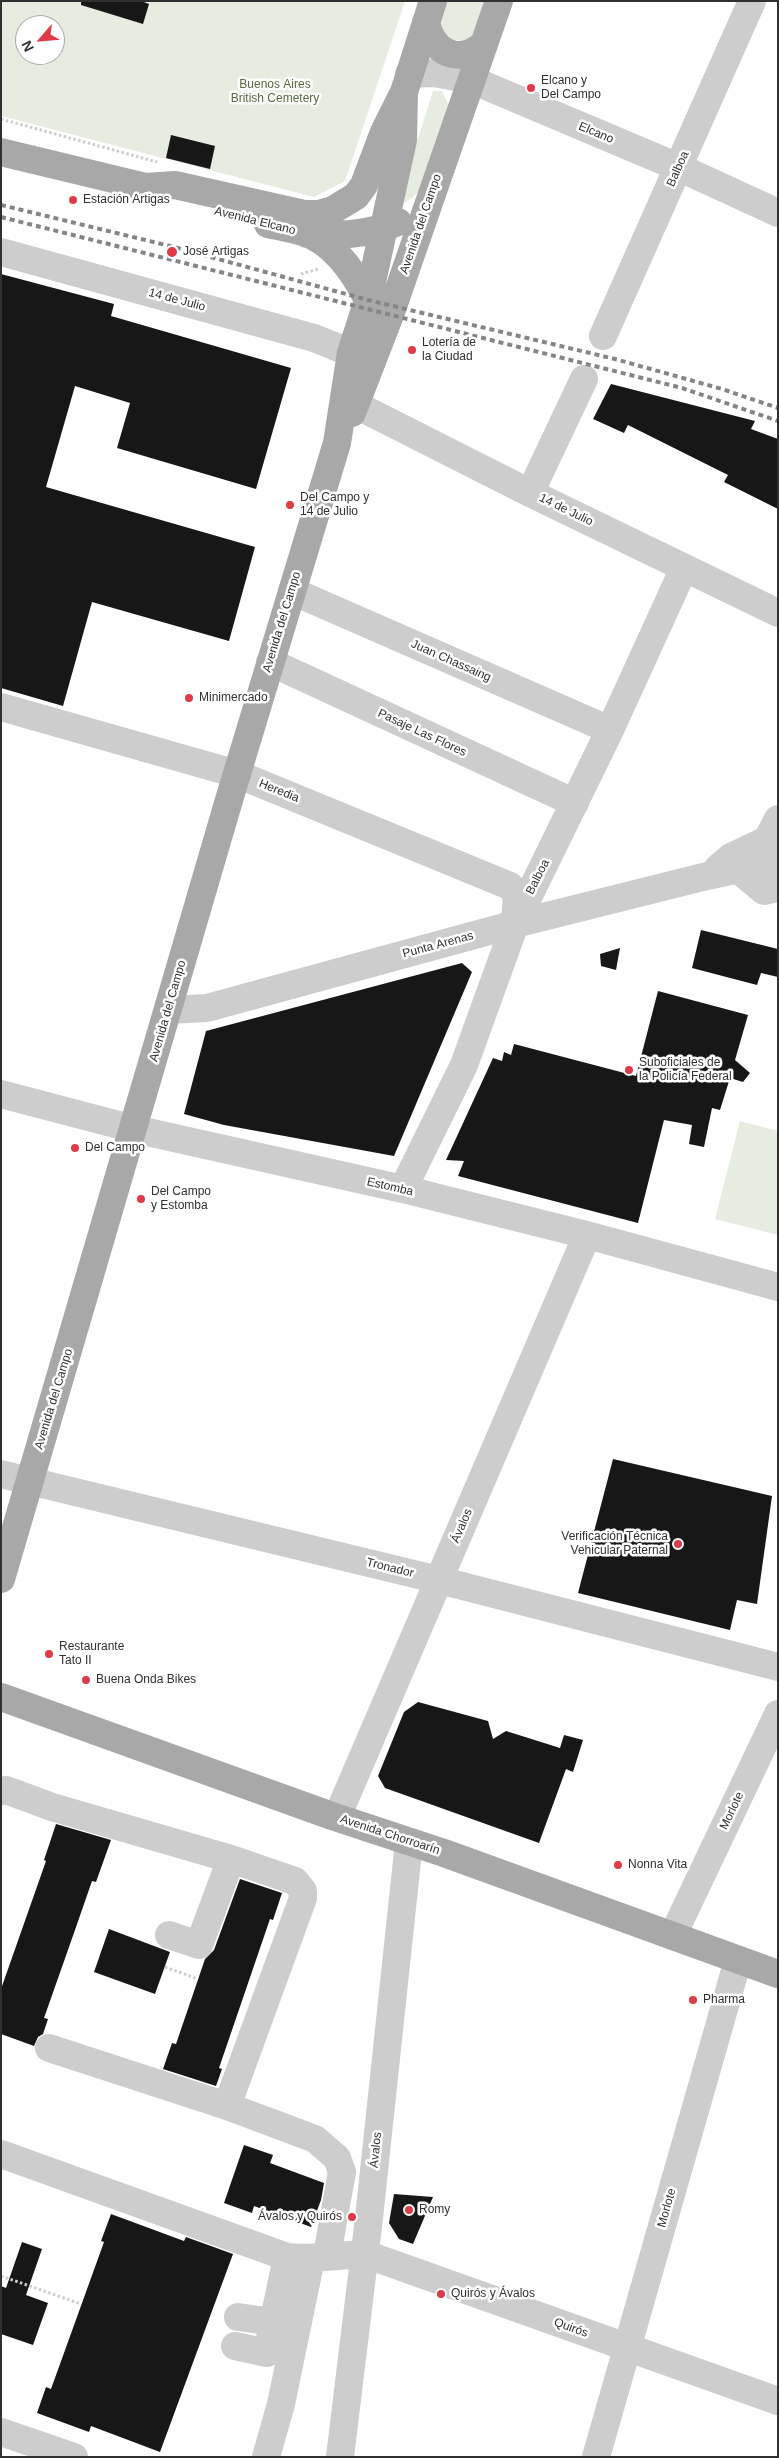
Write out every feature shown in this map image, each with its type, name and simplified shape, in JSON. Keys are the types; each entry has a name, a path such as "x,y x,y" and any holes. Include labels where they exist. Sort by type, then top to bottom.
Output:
{"main road":[{"name":"Avenida del Campo","path":"337,444 356,405 499,1"},
{"name":"Avenida del Campo","path":"313,224 356,196 364,185 384,132 407,83 430,12"},
{"path":"430,12 432,41 448,53 467,54 484,45"},
{"name":"Avenida del Campo","path":"1,1579 270,662 337,444 351,353 368,300 403,140 407,83"},
{"name":"Avenida Elcano","path":"1,152 146,187 175,185 289,211 313,224 353,273 368,300"},
{"path":"313,224 344,236 383,228 405,219 426,205"},
{"name":"Avenida Chorroarín","path":"1,1697 778,1974"}],"street":[{"name":"Balboa","path":"603,336 752,1"},
{"name":"Elcano","path":"407,83 434,73 472,80 678,167 778,213"},
{"name":"14 de Julio","path":"1,252 314,338 351,353"},
{"path":"530,493 584,379"},
{"name":"14 de Julio","path":"356,405 530,493 778,613"},
{"name":"Balboa","path":"403,1189 464,1065 514,924 610,730 684,568"},
{"name":"Juan Chassaing","path":"292,591 610,730"},
{"name":"Pasaje Las Flores","path":"270,662 575,803"},
{"name":"Heredia","path":"1,707 237,774 510,886 517,896 514,924"},
{"name":"Punta Arenas","path":"707,876 731,858 774,840"},
{"name":"Punta Arenas","path":"169,1010 208,1008 514,924 707,876 740,871 774,840"},
{"path":"740,871 773,892"},
{"name":"Estomba","path":"1,1094 134,1129 403,1189 587,1235 778,1287"},
{"name":"Ávalos","path":"337,1817 587,1235"},
{"name":"Tronador","path":"1,1474 439,1580 778,1668"},
{"name":"Morlote","path":"673,1935 778,1714"},
{"path":"1,1792 6,1790 52,1808 231,1859 294,1881 303,1891 303,1898 227,2106"},
{"name":"Ávalos","path":"340,2457 365,2254 409,1842"},
{"path":"169,1935 198,1945 231,1859"},
{"name":"Morlote","path":"596,2457 738,1960"},
{"path":"49,2048 227,2106 315,2139 337,2158 342,2172 308,2257 274,2322 267,2352 234,2346"},
{"path":"1,2154 308,2257 365,2254"},
{"name":"Quirós","path":"365,2254 778,2401"},
{"path":"266,2457 281,2404 308,2257"},
{"path":"238,2318 274,2322"},
{"path":"1,2432 74,2457"}],"path":[{"path":"165,1967 198,1979"},
{"path":"1,2276 81,2304"}],"green space":[{"name":"Buenos Aires British Cemetery","path":"1,1 405,1 345,181 314,197 1,116"},
{"path":"444,1 487,1 475,36 464,40 455,40 443,32 439,27"},
{"path":"433,91 442,91 450,108 426,184 404,203 399,197"},
{"path":"740,1121 778,1131 778,1235 715,1219"}],"building":[{"path":"81,1 141,1 149,4 143,24 81,5"},
{"path":"171,135 215,146 210,169 166,158"},
{"path":"1,274 114,304 111,316 291,368 256,489 117,448 130,403 75,386 46,487 255,547 229,641 92,602 63,706 1,688"},
{"path":"611,384 755,421 751,429 778,439 778,509 724,482 728,475 628,425 624,433 593,419"},
{"path":"701,930 778,949 778,977 761,973 757,985 692,968"},
{"path":"620,948 616,970 601,966 600,954"},
{"path":"462,963 472,972 394,1156 224,1125 184,1114 206,1031"},
{"path":"658,991 748,1015 735,1060 750,1073 743,1082 730,1078 720,1110 712,1108 704,1147 689,1144 692,1125 664,1120 638,1223 458,1176 464,1161 446,1160 493,1058 502,1061 504,1052 511,1055 514,1044 636,1076"},
{"name":"Verificación Técnica Vehicular Paternal","path":"613,1459 772,1496 757,1604 737,1600 730,1630 578,1593"},
{"path":"418,1702 488,1721 493,1739 506,1731 560,1748 564,1735 583,1740 573,1772 566,1769 539,1843 385,1788 378,1776 404,1712"},
{"path":"56,1824 111,1840 96,1882 92,1881 44,2018 48,2019 43,2034 38,2037 34,2046 1,2034 1,1989 46,1861 44,1860"},
{"path":"240,1879 282,1893 273,1920 270,1919 219,2068 222,2069 216,2086 163,2069 172,2043 176,2044 205,1959 214,1950"},
{"path":"109,1929 170,1952 155,1994 94,1972"},
{"path":"244,2145 273,2155 270,2163 324,2183 321,2200 311,2227 254,2206 252,2213 224,2203"},
{"name":"Romy","path":"394,2194 433,2197 413,2244 399,2239 389,2223"},
{"path":"111,2214 184,2241 186,2237 233,2254 160,2452 91,2426 89,2432 37,2413 46,2387 51,2389 104,2242 101,2241"},
{"path":"22,2242 42,2249 26,2295 48,2303 33,2345 1,2334 1,2286 6,2288"}],"railway":[{"path":"1,205 174,247 368,300 615,359 722,389 778,408"},
{"path":"1,217 682,388 778,421"}],"place":[{"name":"Elcano y Del Campo","path":"531,88"},
{"name":"Estación Artigas","path":"73,200"},
{"name":"José Artigas","path":"172,252"},
{"name":"Lotería de la Ciudad","path":"412,350"},
{"name":"Del Campo y 14 de Julio","path":"290,505"},
{"name":"Minimercado","path":"189,698"},
{"name":"Suboficiales de la Policía Federal","path":"629,1070"},
{"name":"Del Campo","path":"75,1148"},
{"name":"Del Campo y Estomba","path":"141,1199"},
{"name":"Verificación Técnica Vehicular Paternal","path":"678,1544"},
{"name":"Restaurante Tato II","path":"49,1654"},
{"name":"Buena Onda Bikes","path":"86,1680"},
{"name":"Nonna Vita","path":"618,1865"},
{"name":"Pharma","path":"693,2000"},
{"name":"Romy","path":"409,2210"},
{"name":"Ávalos y Quirós","path":"352,2217"},
{"name":"Quirós y Ávalos","path":"441,2294"}]}
